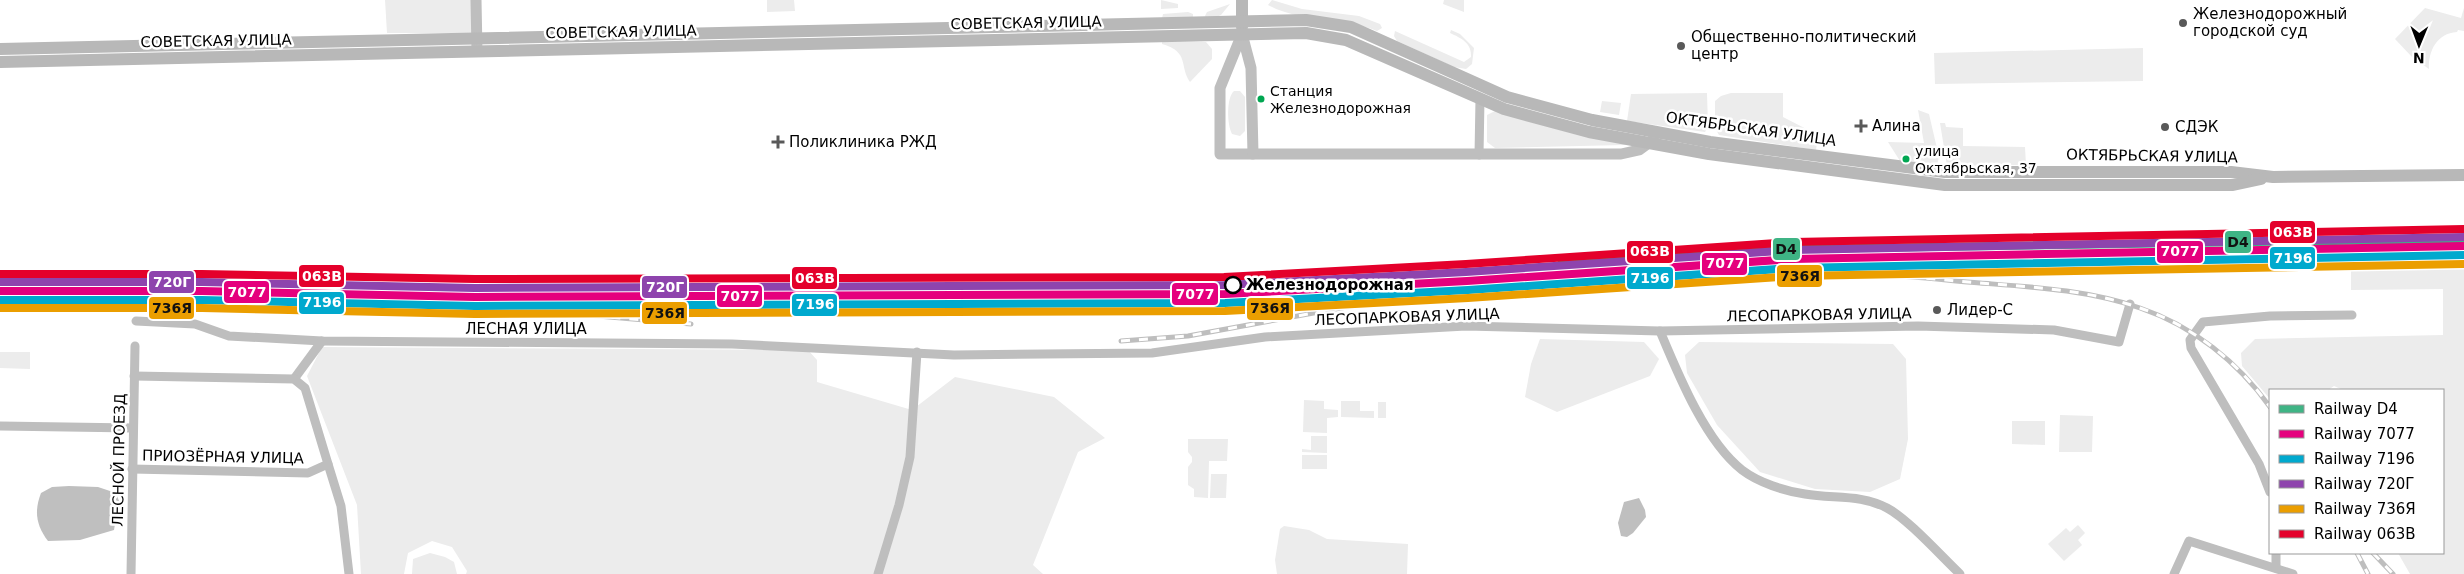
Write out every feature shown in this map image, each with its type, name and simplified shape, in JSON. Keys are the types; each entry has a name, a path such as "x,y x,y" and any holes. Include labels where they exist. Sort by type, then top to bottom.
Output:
{"main road":[{"path":"1242,0 1242,34"},
{"name":"ОКТЯБРЬСКАЯ УЛИЦА","path":"1242,21 1306,20 1351,27 1507,97 1592,120 1710,142 1945,172 2231,172 2273,177 2464,176"},
{"name":"СОВЕТСКАЯ УЛИЦА","path":"0,49 1242,21"},
{"name":"ОКТЯБРЬСКАЯ УЛИЦА","path":"1242,34 1306,33 1346,40 1504,109 1550,122 1649,144 1709,154 1946,184 2233,184 2273,177"},
{"name":"СОВЕТСКАЯ УЛИЦА","path":"0,62 1242,34"}],"street":[{"path":"476,0 477,51"},
{"path":"1242,34 1220,88 1220,154 1621,154 1639,150 1649,144 1660,133"},
{"path":"1242,34 1251,68 1254,154"},
{"path":"1228,68 1251,68"},
{"path":"1479,155 1480,99"},
{"name":"ЛЕСОПАРКОВАЯ УЛИЦА","path":"917,352 954,355 1123,355 1175,351 1265,337 1466,326 1660,331 1918,326 2054,330 2119,342 2130,304"},
{"path":"2269,489 2259,464 2191,348 2190,340 2203,322 2270,316 2352,315"},
{"name":"ЛЕСНАЯ УЛИЦА","path":"136,321 195,324 229,336 322,341 732,344 917,352"},
{"path":"1660,331 1694,406 1724,451 1743,471 1793,492 1854,498 1879,504 1899,517 1960,574"},
{"path":"134,376 294,379 322,341"},
{"name":"ЛЕСНОЙ ПРОЕЗД","path":"131,574 135,346"},
{"path":"878,574 899,505 910,457 917,352"},
{"name":"ПРИОЗЁРНАЯ УЛИЦА","path":"132,469 308,473 328,464 305,388 294,379"},
{"name":"ПРИОЗЁРНАЯ УЛИЦА","path":"0,426 133,428"},
{"path":"328,464 341,506 349,574"},
{"path":"2174,574 2189,540 2293,574"},
{"path":"2276,554 2276,568"}],"shaded area":[{"path":"385,0 471,0 472,33 387,33"},
{"path":"767,0 794,0 795,11 767,12"},
{"path":"1161,0 1178,4 1178,8 1161,9"},
{"path":"1272,0 1302,9 1359,16 1380,24 1382,28 1377,31 1350,24 1294,15 1268,5"},
{"path":"1444,0 1464,0 1464,12 1443,4"},
{"path":"1230,4 1221,15 1202,22 1207,12"},
{"path":"2425,8 2461,18 2464,8 2464,31 2458,30 2439,39 2430,56 2429,69 2412,57 2395,39"},
{"path":"1188,12 1193,14 1193,22 1161,23 1163,14"},
{"path":"1451,30 1460,34 1474,48 1472,64 1466,69 1454,67 1397,41 1394,36 1395,31 1464,62 1471,57 1470,48 1462,39 1450,33"},
{"path":"1162,41 1206,42 1212,49 1212,59 1190,82 1180,55 1171,47 1162,44"},
{"path":"2143,48 2143,81 1935,84 1934,53"},
{"path":"1234,91 1240,91 1245,97 1245,131 1240,136 1232,134 1229,124 1229,105 1231,94"},
{"path":"1707,93 1708,127 1705,132 1627,121 1631,94"},
{"path":"1731,93 1783,93 1783,117 1818,135 1816,150 1719,135 1715,128 1715,101 1721,96"},
{"path":"1602,101 1621,103 1619,115 1600,112"},
{"path":"1918,110 1929,114 1939,157 1937,165 1900,161 1888,142 1924,143"},
{"path":"1495,111 1625,145 1495,148 1487,142 1487,115"},
{"path":"1940,123 1945,123 1946,127 1963,128 1963,146 2025,147 2026,165 1947,166"},
{"path":"2464,261 2464,574 2410,574 2399,554 2444,554 2444,389 2341,389 2334,386 2330,389 2269,389 2269,398 2242,366 2241,353 2255,339 2443,335 2443,289 2351,290 2351,262"},
{"path":"1540,339 1644,342 1659,359 1650,376 1557,412 1525,397 1531,364"},
{"path":"1699,342 1893,344 1906,359 1908,439 1900,479 1870,492 1815,489 1760,472 1717,425 1687,373 1685,355"},
{"path":"322,347 808,350 817,360 817,382 912,410 955,377 1054,397 1105,438 1078,452 1033,565 1043,574 466,574 467,571 452,547 432,541 408,553 404,574 361,574 357,505 307,376"},
{"path":"0,352 30,352 30,369 0,368"},
{"path":"1304,400 1324,401 1324,409 1338,410 1338,417 1327,418 1327,433 1303,432"},
{"path":"1341,401 1360,401 1360,411 1374,411 1374,418 1341,417"},
{"path":"1378,402 1386,402 1386,418 1378,418"},
{"path":"2060,415 2093,416 2092,452 2059,452"},
{"path":"2012,421 2045,421 2045,445 2012,444"},
{"path":"1311,436 1327,436 1327,453 1302,452 1302,449 1311,450"},
{"path":"1188,439 1228,439 1227,461 1209,461 1208,498 1194,497 1194,489 1188,485 1188,467 1192,462 1192,457 1188,452"},
{"path":"1302,455 1327,455 1327,469 1302,469"},
{"path":"1211,474 1227,474 1226,498 1210,498"},
{"path":"52,487 98,487 116,493 119,501 114,530 80,540 48,541 37,518 37,506 41,493"},
{"path":"1639,498 1646,517 1633,533 1627,537 1621,536 1618,523 1624,502"},
{"path":"2078,525 2085,533 2078,540 2082,545 2064,561 2048,544 2066,528 2070,532"},
{"path":"1284,526 1309,530 1327,539 1408,544 1407,574 1277,574 1275,560 1280,529"},
{"path":"430,553 445,557 454,562 457,574 412,574 413,559"}],"railway":[{"path":"1621,286 1734,276 1824,273 1913,277 2081,293 2140,308 2196,335 2213,347 2244,375 2269,406"},
{"path":"1121,341 1188,336 1352,306 1491,289"},
{"path":"0,298 79,297 278,310 586,315 691,324"},
{"path":"2358,554 2368,574"},
{"path":"2374,554 2393,574"}],"rail line":[{"name":"063В","path":"0,274 202,274 475,279 1224,277 1466,264 1793,242 2464,229"},
{"name":"720Г","path":"0,282 202,282 475,288 1225,285 1466,272 1793,250 2464,237"},
{"name":"D4","path":"1561,264 1793,249 2464,239"},
{"name":"7077","path":"0,291 202,291 475,297 1225,294 1467,281 1793,259 2464,246"},
{"name":"7196","path":"0,300 202,300 475,306 1225,303 1468,290 1793,268 2464,255"},
{"name":"736Я","path":"0,308 202,308 475,314 1225,311 1468,298 1794,276 2464,264"}],"place":[{"name":"Железнодорожный городской суд","path":"2183,23"},
{"name":"Общественно-политический центр","path":"1681,46"},
{"name":"Станция Железнодорожная","path":"1261,99"},
{"name":"Алина","path":"1861,126"},
{"name":"СДЭК","path":"2165,127"},
{"name":"Поликлиника РЖД","path":"778,142"},
{"name":"улица Октябрьская, 37","path":"1906,159"},
{"name":"Железнодорожная","path":"1233,285"},
{"name":"Лидер-С","path":"1937,310"}]}
